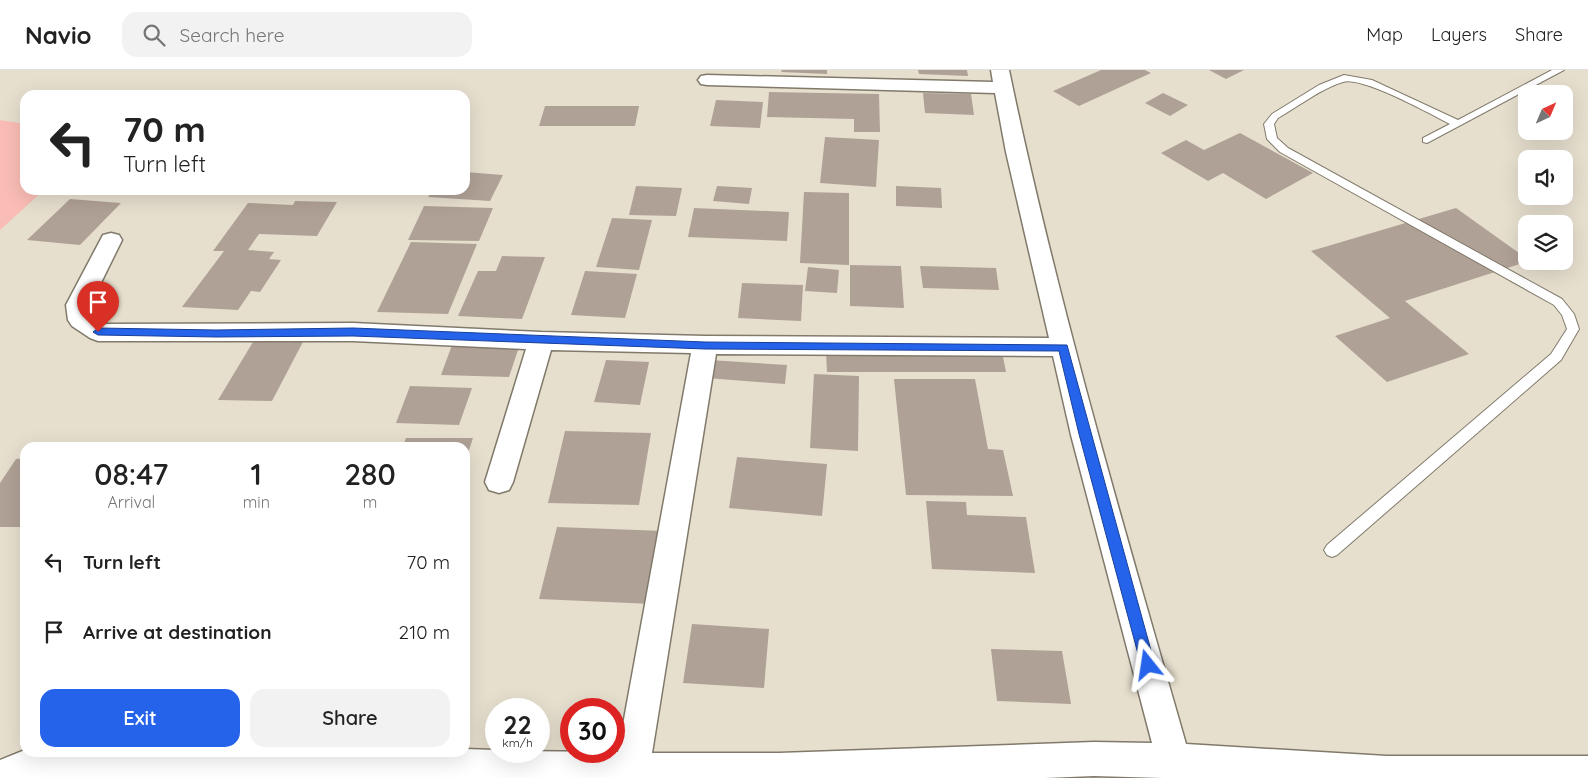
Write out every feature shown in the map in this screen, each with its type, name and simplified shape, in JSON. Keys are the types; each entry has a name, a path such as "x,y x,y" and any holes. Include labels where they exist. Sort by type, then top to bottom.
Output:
{"street":[{"path":"707,80 1002,79 1016,152 1084,434 1174,761"},
{"path":"110,240 78,306 80,320 98,332 353,332 541,341 705,345 1063,347"},
{"path":"499,482 541,341"},
{"path":"632,770 705,345"},
{"path":"0,777 40,762 284,762 778,774 1096,769 1174,761 1386,775 1588,773"}],"lane":[{"path":"1427,140 1559,70"},
{"path":"1332,550 1556,357 1573,329 1568,314 1558,302 1284,150 1272,139 1269,124 1276,116 1322,87 1344,78 1369,82 1457,124"}],"shaded area":[{"path":"0,120 20,123 20,195 38,195 0,230"}],"building":[{"path":"782,70 827,70 827,74 781,72"},
{"path":"918,70 967,70 968,76 919,74"},
{"path":"1101,70 1145,70 1151,73 1079,106 1053,91"},
{"path":"1209,70 1244,70 1226,79"},
{"path":"769,92 879,94 880,132 854,132 854,119 767,117"},
{"path":"923,93 971,94 974,115 925,113"},
{"path":"1163,93 1188,105 1170,116 1145,103"},
{"path":"716,100 763,102 760,128 710,126"},
{"path":"545,106 639,106 635,126 539,126"},
{"path":"1240,133 1313,173 1266,199 1223,173 1208,181 1161,153 1186,140 1204,150"},
{"path":"825,137 879,140 876,187 820,183"},
{"path":"470,172 503,175 490,201 428,197 429,195 470,195"},
{"path":"636,186 682,188 676,216 629,215"},
{"path":"717,186 752,188 749,204 713,201"},
{"path":"896,186 941,188 942,208 896,206"},
{"path":"804,192 849,193 849,265 800,263"},
{"path":"70,199 121,203 80,245 27,240"},
{"path":"295,201 337,202 317,236 259,234 248,250 274,252 269,259 281,260 260,292 251,291 238,310 182,307 224,251 213,251 248,203 293,205"},
{"path":"424,206 493,208 479,241 408,240"},
{"path":"694,208 789,212 787,241 688,237"},
{"path":"1456,208 1518,252 1518,265 1405,301 1469,354 1387,382 1335,336 1390,318 1311,251"},
{"path":"612,218 652,220 639,270 596,267"},
{"path":"411,242 477,244 448,314 377,312"},
{"path":"502,256 545,257 522,319 458,316 478,271 496,271"},
{"path":"850,265 901,266 904,308 850,306"},
{"path":"920,266 996,268 999,290 923,288"},
{"path":"808,267 839,270 837,293 805,291"},
{"path":"585,271 637,274 625,318 571,315"},
{"path":"742,283 803,285 801,321 738,318"},
{"path":"256,337 305,338 272,401 218,400"},
{"path":"452,345 519,347 509,377 441,375"},
{"path":"1002,352 1006,372 827,372 826,353"},
{"path":"606,360 649,362 640,405 594,402"},
{"path":"710,360 787,365 785,384 707,378"},
{"path":"814,374 859,376 858,451 810,448"},
{"path":"894,379 975,379 988,449 1003,450 1013,496 906,495"},
{"path":"410,386 472,388 459,425 396,423"},
{"path":"565,431 651,433 639,505 548,503"},
{"path":"406,438 473,438 470,447 470,442 404,442"},
{"path":"737,457 827,464 822,516 729,508"},
{"path":"16,459 20,459 20,527 0,527 0,483"},
{"path":"926,501 966,502 967,515 1026,517 1035,573 932,569"},
{"path":"557,527 664,531 652,604 539,599"},
{"path":"692,624 769,629 764,688 683,683"},
{"path":"991,649 1062,651 1071,704 997,701"}],"route":[{"path":"98,332 353,332 541,341 705,345 916,348 1063,347 1084,434 1148,665"}]}
